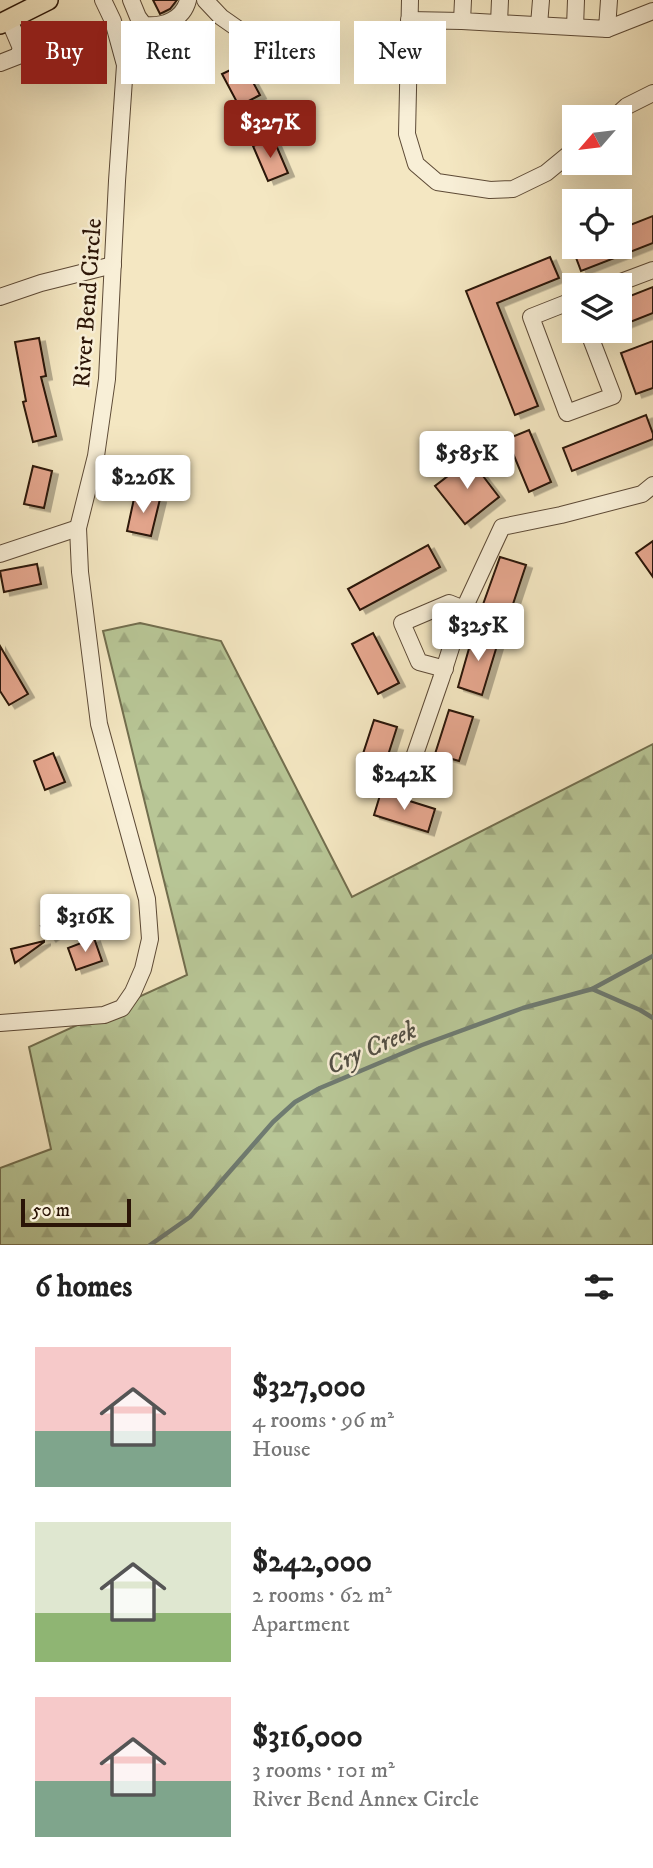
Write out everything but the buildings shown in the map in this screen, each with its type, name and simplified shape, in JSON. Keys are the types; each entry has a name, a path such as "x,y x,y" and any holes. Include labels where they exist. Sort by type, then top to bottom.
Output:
{"main road":[{"path":"4,22 42,2"}],"street":[{"name":"River Bend Circle","path":"0,1023 104,1015 122,1009 143,969 150,939 147,899 99,723 80,572 78,528 96,456 107,379 125,65 113,21 103,0"},
{"path":"131,0 144,25 155,26 176,19 186,9 188,0"},
{"path":"205,0 229,23"},
{"path":"411,0 407,134 416,164 437,182 490,190 513,189 546,173 562,160"},
{"path":"462,21 463,0"},
{"path":"499,23 500,0"},
{"path":"539,25 541,0"},
{"path":"575,27 576,0"},
{"path":"607,29 609,0"},
{"path":"409,20 607,29 653,11"},
{"path":"0,63 18,56 21,48 4,22"},
{"path":"629,105 653,93"},
{"path":"0,297 40,283 113,265"},
{"path":"632,278 653,270"},
{"path":"562,305 531,317 567,413 613,396 593,343"},
{"path":"413,760 464,609 502,527 561,515 651,490"},
{"path":"0,554 78,528"},
{"path":"444,669 419,662 402,623 449,603 464,609"}],"green space":[{"path":"140,623 221,641 352,897 653,744 653,1245 0,1245 0,1168 51,1149 29,1047 187,975 103,631"}],"waterway":[{"name":"Cry Creek","path":"150,1245 190,1217 273,1122 295,1102 320,1088 422,1045 523,1008 592,989 653,956"},
{"path":"592,989 653,1018"}]}
